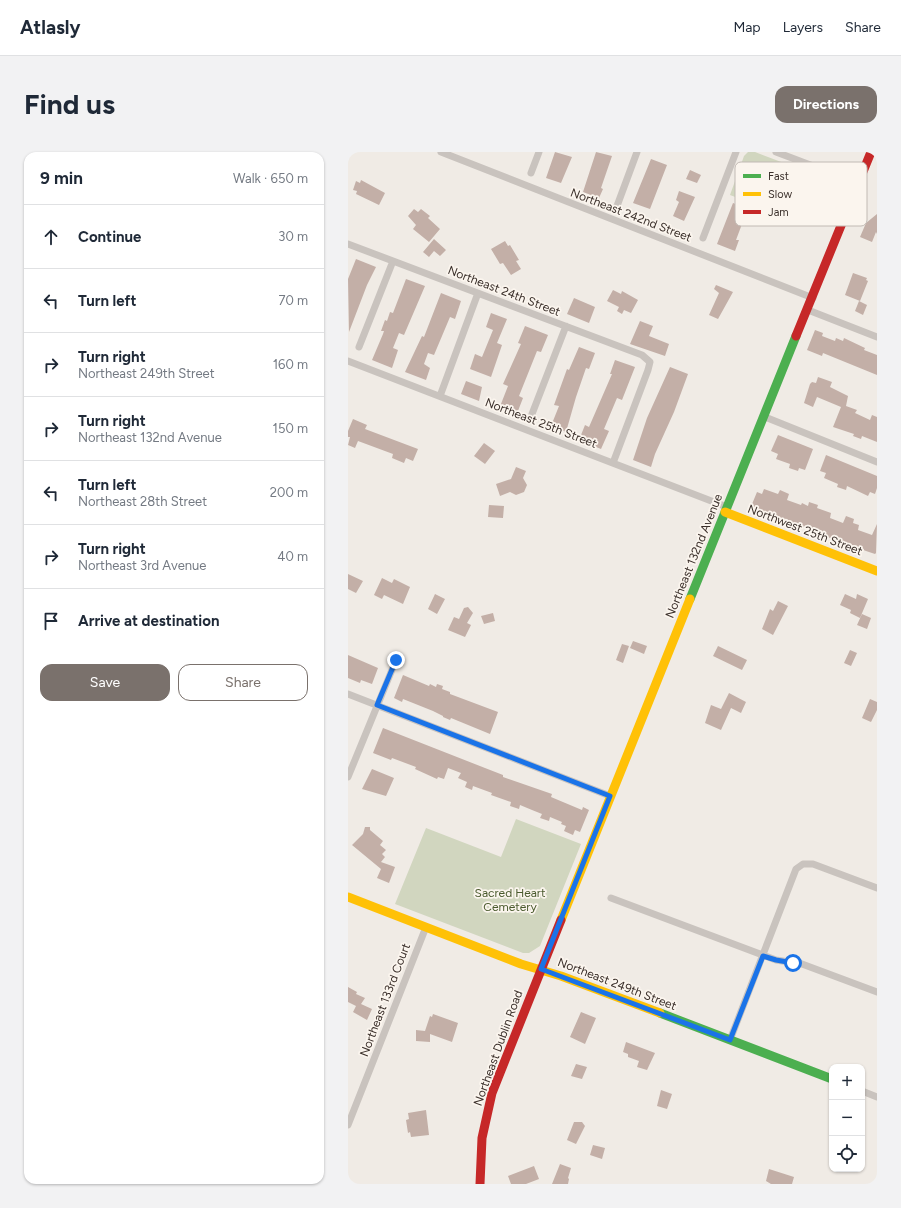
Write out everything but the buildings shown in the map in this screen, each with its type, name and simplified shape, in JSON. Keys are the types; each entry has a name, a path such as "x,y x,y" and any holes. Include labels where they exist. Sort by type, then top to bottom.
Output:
{"street":[{"name":"Northeast 242nd Street","path":"441,152 813,298"},
{"path":"531,173 539,152"},
{"path":"617,206 637,152"},
{"path":"703,238 736,152"},
{"path":"776,152 802,162"},
{"name":"Northeast 132nd Avenue","path":"867,162 871,152"},
{"name":"Northeast 132nd Avenue","path":"541,969 841,226"},
{"name":"Northeast 24th Street","path":"348,244 642,355 650,362 613,463"},
{"path":"359,347 393,261"},
{"path":"440,396 478,293"},
{"path":"808,310 877,337"},
{"path":"532,414 566,326"},
{"name":"Northeast 25th Street","path":"348,361 613,463 726,510"},
{"path":"765,417 877,462"},
{"name":"Northwest 25th Street","path":"726,510 877,571"},
{"path":"348,776 396,660"},
{"path":"348,694 610,796"},
{"path":"730,1040 796,869 803,864 812,864 877,888"},
{"name":"Northeast 249th Street","path":"348,897 521,964 541,969 829,1078"},
{"path":"611,898 763,956 785,963 807,966 877,992"},
{"name":"Northeast 133rd Court","path":"348,1125 426,927"},
{"name":"Northeast Dublin Road","path":"480,1184 481,1146 489,1104 541,969"},
{"path":"865,1092 877,1097"}],"green space":[{"path":"748,152 755,152 781,162 742,162 744,156"},
{"path":"735,181 735,197 730,195"},
{"name":"Sacred Heart Cemetery","path":"516,819 581,844 540,946 529,953 523,953 395,904 426,828 501,857"}],"traffic: fast":[{"path":"690,599 796,336"},
{"path":"660,1013 829,1078"}],"traffic: slow":[{"path":"725,512 877,571"},
{"path":"561,920 690,599"},
{"path":"348,897 521,964 561,976 660,1013"}],"traffic: jam":[{"path":"867,162 871,152"},
{"path":"796,336 841,226"},
{"path":"480,1184 482,1138 492,1093 561,920"}],"route":[{"path":"396,660 377,705 610,796 541,969 730,1040 763,956 785,963 793,963"}]}
